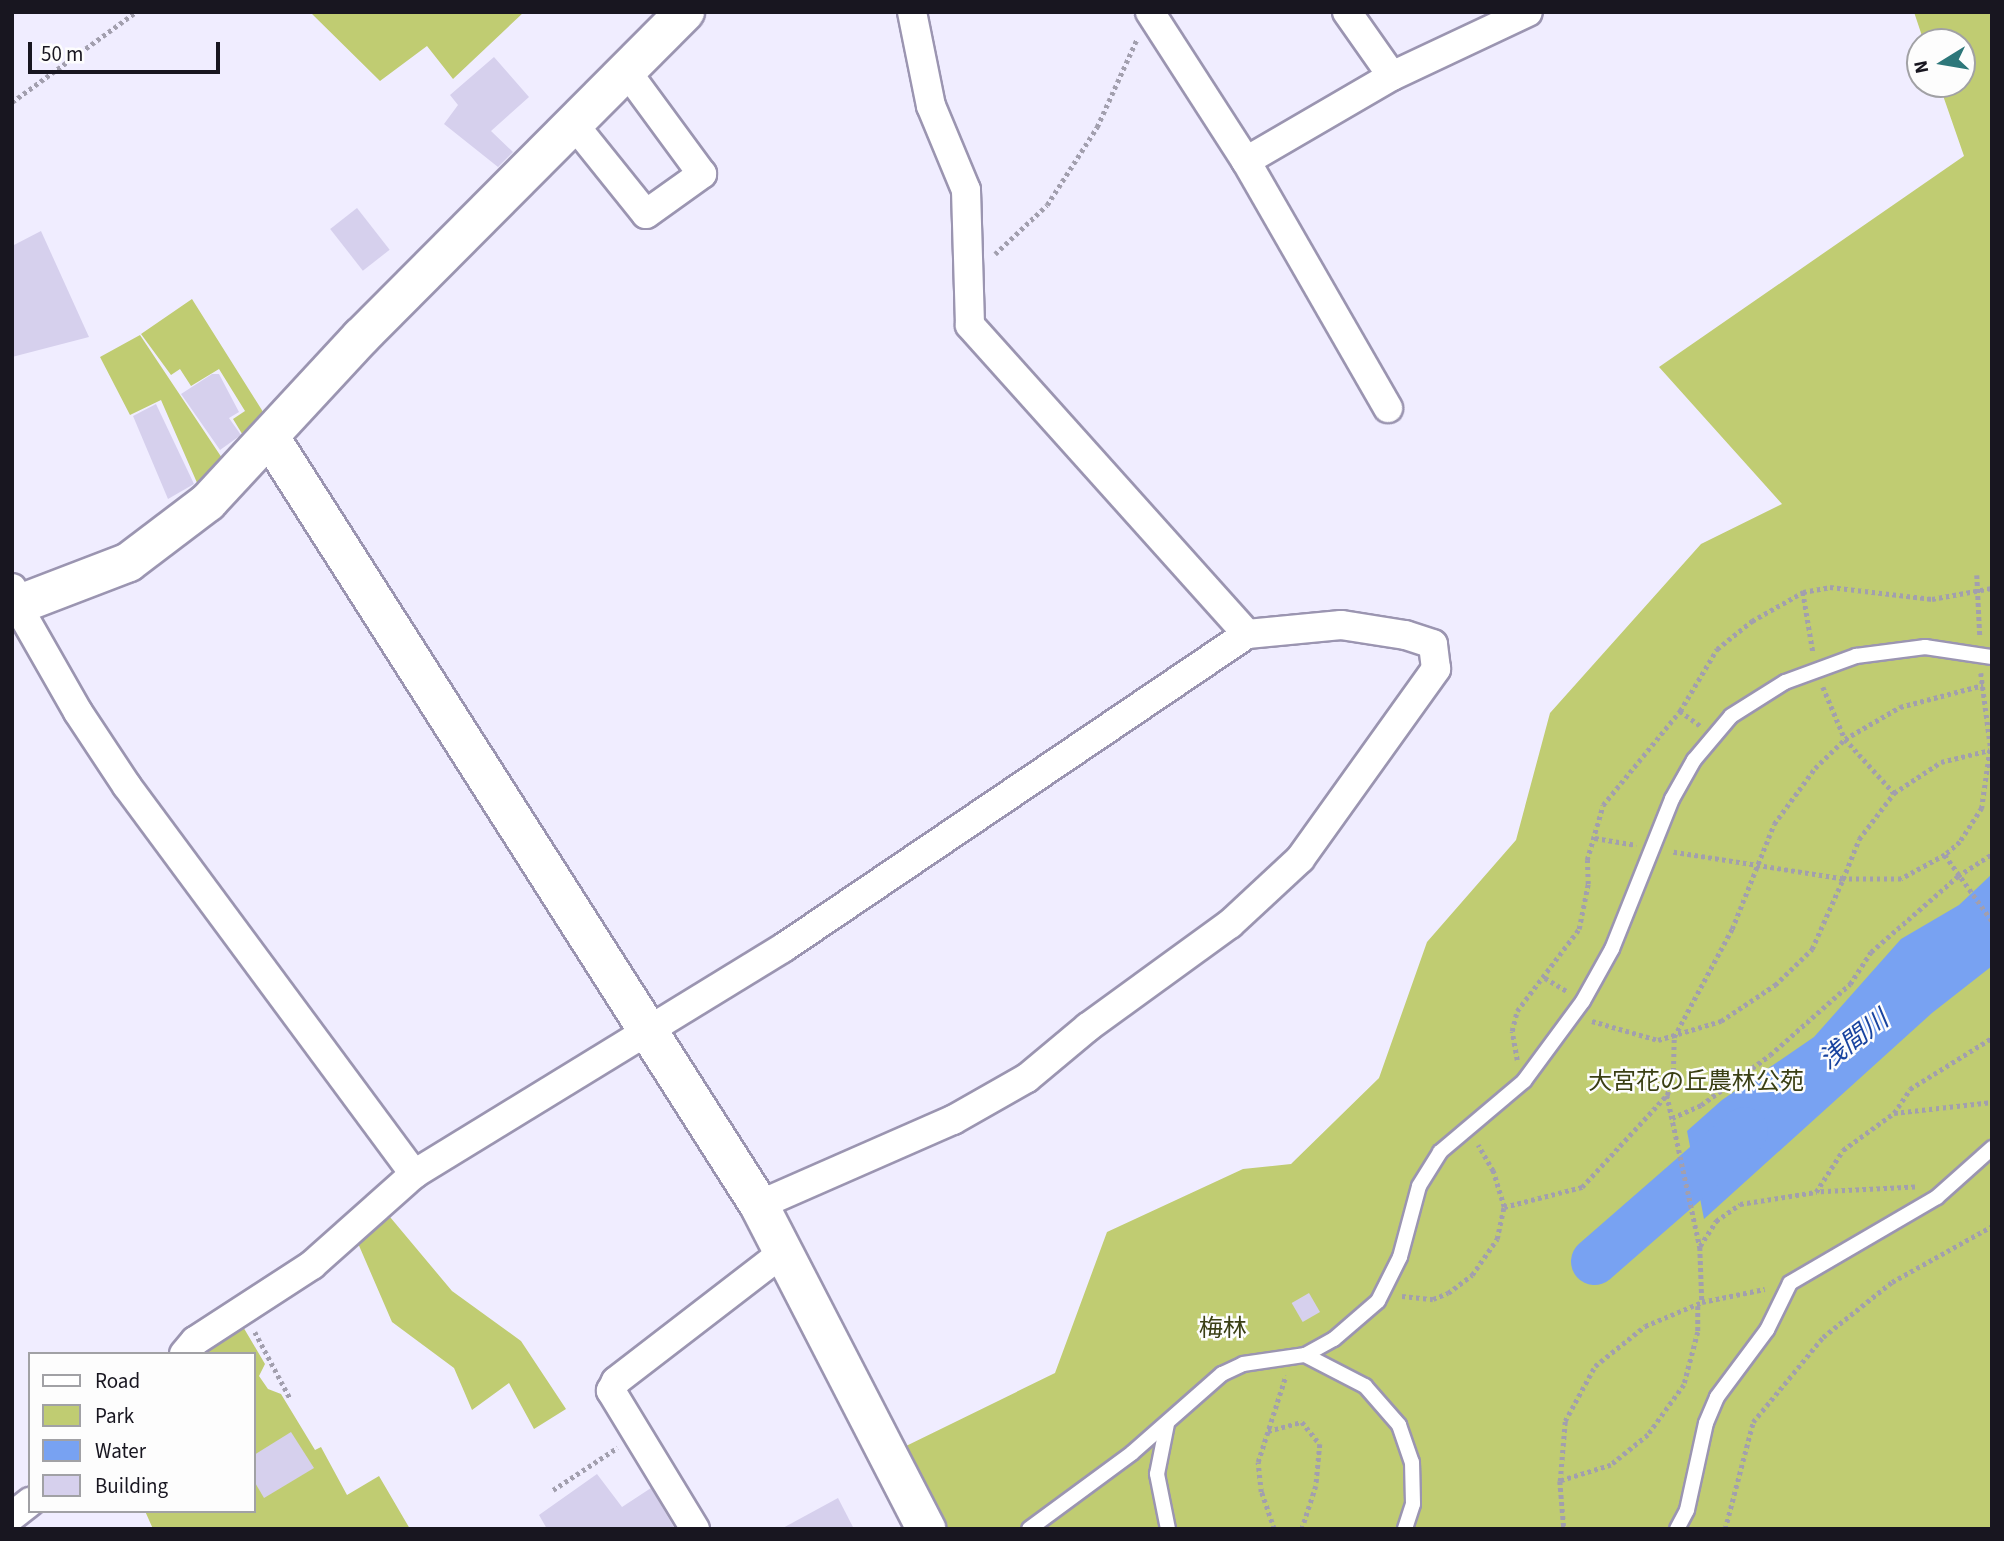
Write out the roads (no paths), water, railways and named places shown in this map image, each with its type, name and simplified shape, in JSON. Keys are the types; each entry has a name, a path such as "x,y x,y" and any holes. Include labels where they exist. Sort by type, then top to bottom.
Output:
{"street":[{"path":"414,1174 127,786 14,600 129,562 208,502 271,439 361,337 572,122 685,12"},
{"path":"912,12 931,106 966,190 970,325 1247,634"},
{"path":"1347,12 1392,76"},
{"path":"1246,161 1392,76 1528,12"},
{"path":"1144,24 1246,161 1388,408"},
{"path":"572,122 646,214 702,174 625,69"},
{"path":"271,439 759,1205 926,1529"},
{"path":"186,1352 195,1341 312,1265 414,1174 783,948 1247,634 1341,625 1405,635 1433,644 1436,669 1300,859 1230,924 1027,1078 953,1120 759,1205"},
{"path":"695,1529 611,1391 616,1381 782,1253"},
{"path":"12,1516 28,1504"}],"lane":[{"path":"1029,1529 1167,1424 1182,1406 1222,1374 1243,1364 1305,1356 1334,1339 1378,1301 1400,1257 1419,1186 1440,1152 1524,1081 1576,1012 1612,949 1672,799 1713,734 1751,700 1816,670 1897,648 1926,647 1992,657"},
{"path":"1677,1529 1686,1510 1706,1423 1717,1397 1767,1330 1790,1283 1937,1197 1992,1148"},
{"path":"1305,1356 1365,1386 1399,1424 1412,1462 1413,1504 1405,1529"},
{"path":"1167,1424 1157,1475 1168,1529"}],"water":[{"path":"1992,874 1992,966 1932,1013 1704,1219 1687,1131 1722,1100 1814,1037 1901,939 1959,905"}],"waterway":[{"name":"浅間川","path":"1594,1261 1744,1130"}],"park label":[{"name":"大宮花の丘農林公苑","path":"1696,1082"},
{"name":"梅林","path":"1223,1329"}]}
